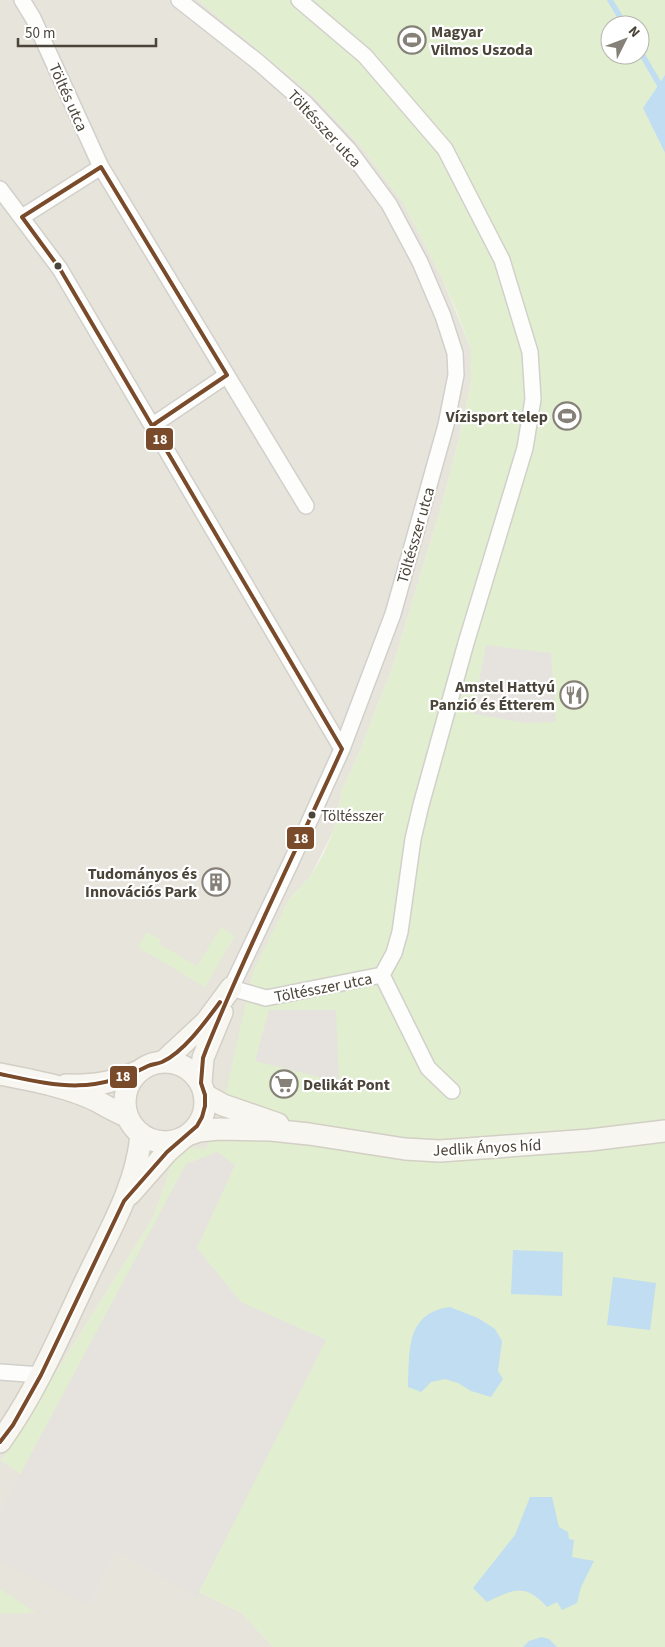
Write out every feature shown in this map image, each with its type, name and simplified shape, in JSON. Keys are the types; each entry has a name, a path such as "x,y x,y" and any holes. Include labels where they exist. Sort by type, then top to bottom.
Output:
{"street":[{"name":"Töltés utca","path":"22,0 33,18 100,167 306,506"},
{"name":"Töltésszer utca","path":"179,0 258,62 306,104 349,150 389,204 420,262 443,316 455,353 456,375 446,425 395,605 342,749 231,988 266,998 382,975"},
{"name":"Töltésszer utca","path":"299,0 365,56 445,150 502,260 530,352 533,399 525,448 466,643 421,805 412,848 400,932 394,953 382,975"},
{"path":"22,217 100,167"},
{"path":"0,189 60,269 342,749"},
{"path":"153,425 227,375"},
{"name":"Töltésszer utca","path":"382,975 428,1068 452,1091"},
{"path":"162,1062 182,1046 206,1022 231,988"},
{"path":"124,1201 167,1152 197,1126 205,1106 203,1058 231,988"},
{"path":"41,1082 100,1085 139,1071 150,1064 174,1062 185,1066 194,1074 203,1089"},
{"path":"139,1071 131,1080 126,1092 125,1104 128,1117 134,1126 141,1134 162,1142 173,1141 186,1136"},
{"path":"0,1074 41,1082 96,1101 128,1117"},
{"name":"Jedlik Ányos híd","path":"203,1089 223,1105 309,1134"},
{"name":"Jedlik Ányos híd","path":"186,1136 207,1130 236,1128 309,1134 405,1149 440,1151 590,1140 665,1131"},
{"path":"0,1442 13,1425 41,1375 132,1184 141,1134"},
{"path":"0,1372 41,1375"}],"shaded area":[{"path":"0,0 198,0 311,94 360,145 404,204 442,278 471,349 471,382 459,438 444,497 393,666 359,753 342,790 334,829 310,877 289,899 223,1105 206,1150 173,1146 168,1176 153,1218 1,1460 150,1568 242,1613 273,1647 0,1647"},
{"path":"486,645 551,653 556,722 526,723 473,714"},
{"path":"269,1010 336,1010 339,1082 255,1061"},
{"path":"217,1152 235,1165 197,1248 241,1302 326,1340 196,1598 117,1550 89,1606 0,1562 0,1512 186,1164"}],"green space":[{"path":"198,0 665,0 665,75 643,108 665,153 665,1647 273,1647 242,1613 150,1568 1,1460 153,1218 168,1176 173,1146 206,1149 223,1105 253,971 289,899 310,877 323,855 334,829 342,790 359,753 393,666 444,497 471,382 471,349 442,278 404,204 360,145 311,94"},
{"path":"221,927 235,936 205,987 138,947 147,932 161,940 159,944 197,966"},
{"path":"0,1589 36,1613 0,1614"}],"water":[{"path":"665,75 665,153 643,108"},
{"path":"513,1250 563,1252 562,1296 511,1294"},
{"path":"613,1277 656,1283 650,1330 607,1325"},
{"path":"450,1307 478,1318 495,1329 502,1341 498,1371 503,1379 491,1397 471,1391 458,1383 445,1379 431,1382 421,1392 408,1387 410,1347 417,1325 435,1311"},
{"path":"530,1497 552,1497 559,1527 568,1532 569,1539 574,1540 572,1557 594,1561 581,1587 577,1603 562,1610 557,1602 547,1607 539,1599 525,1591 505,1594 487,1602 473,1588 515,1535"},
{"path":"542,1637 549,1639 557,1647 523,1647 529,1641"}],"waterway":[{"path":"610,0 619,15"},
{"path":"648,65 665,94"}],"transit line":[{"name":"18","path":"0,1442 13,1425 41,1375 124,1201 167,1152 197,1126 202,1117 205,1095 201,1083 203,1058 206,1050 255,936 342,749 60,269 22,217 101,167 227,375 153,425"},
{"name":"18","path":"0,1074 40,1082 75,1085 109,1081 128,1075 162,1062 178,1051 194,1035 220,1002"}],"place":[{"name":"Magyar Vilmos Uszoda","path":"412,40"},
{"name":"Vízisport telep","path":"567,416"},
{"name":"Amstel Hattyú Panzió és Étterem","path":"574,695"},
{"name":"Töltésszer","path":"312,815"},
{"name":"Tudományos és Innovációs Park","path":"216,882"},
{"name":"Delikát Pont","path":"284,1084"}]}
